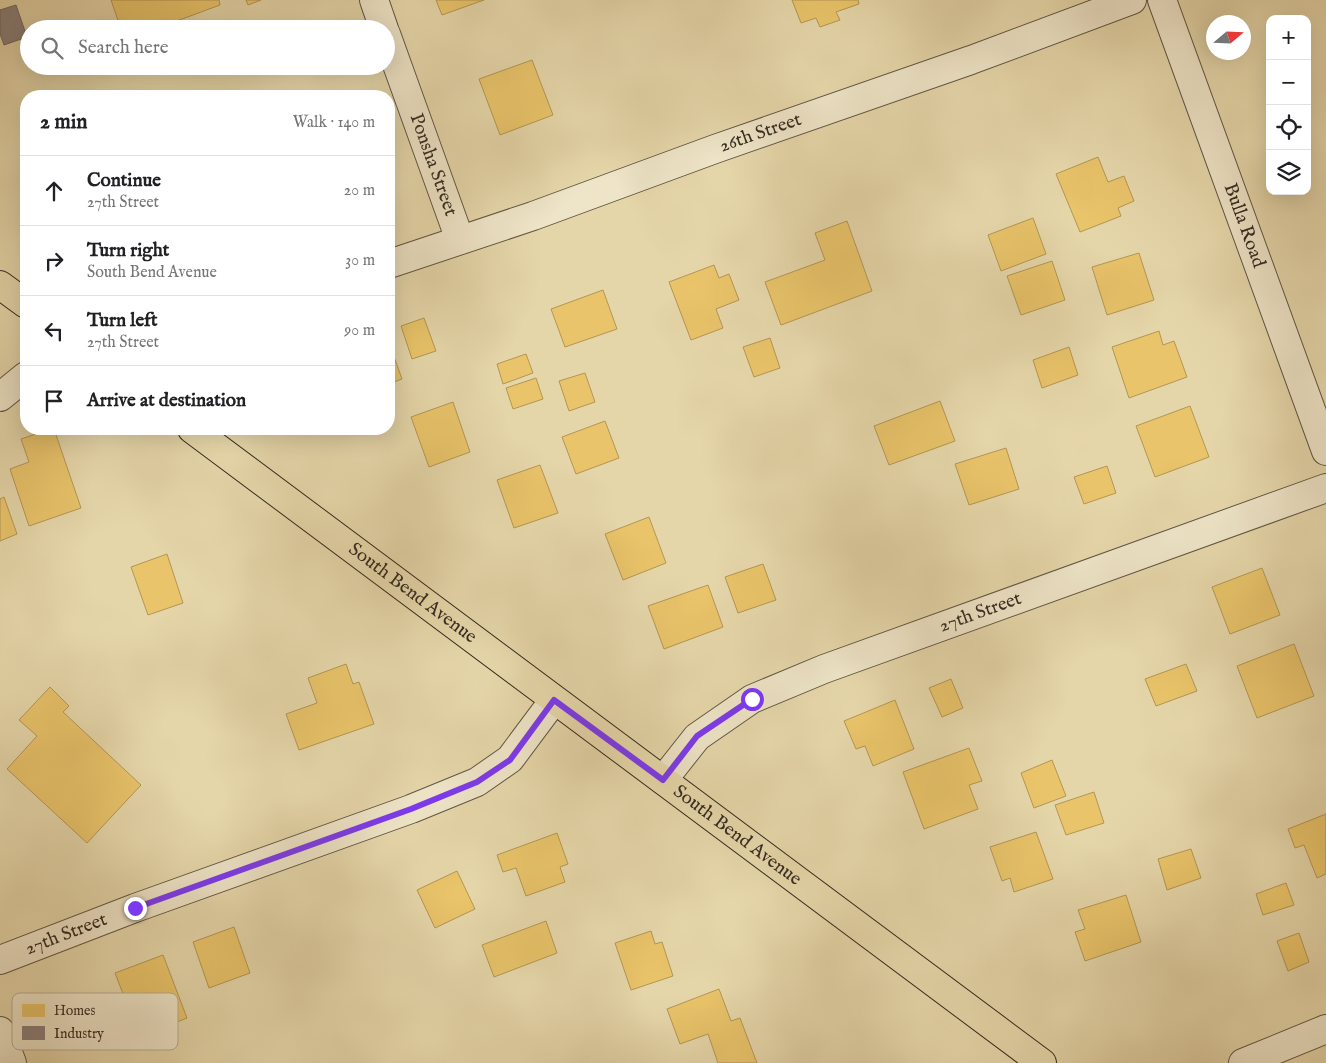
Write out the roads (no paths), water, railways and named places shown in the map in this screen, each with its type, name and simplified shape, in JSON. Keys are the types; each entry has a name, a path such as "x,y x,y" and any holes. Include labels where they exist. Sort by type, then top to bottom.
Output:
{"main road":[{"path":"0,285 20,300"},
{"name":"South Bend Avenue","path":"200,435 1042,1063"}],"street":[{"path":"374,0 381,20"},
{"name":"26th Street","path":"395,262 533,216 724,146 971,60 1132,0"},
{"name":"Bulla Road","path":"1162,0 1326,451"},
{"name":"Ponsha Street","path":"395,59 460,240"},
{"path":"0,397 20,381"},
{"name":"27th Street","path":"663,780 697,736 752,699 824,669 1326,488"},
{"name":"27th Street","path":"0,960 135,908 411,809 477,782 510,760 554,700"},
{"path":"1243,1063 1326,1029"},
{"path":"0,1031 12,1063"}]}
